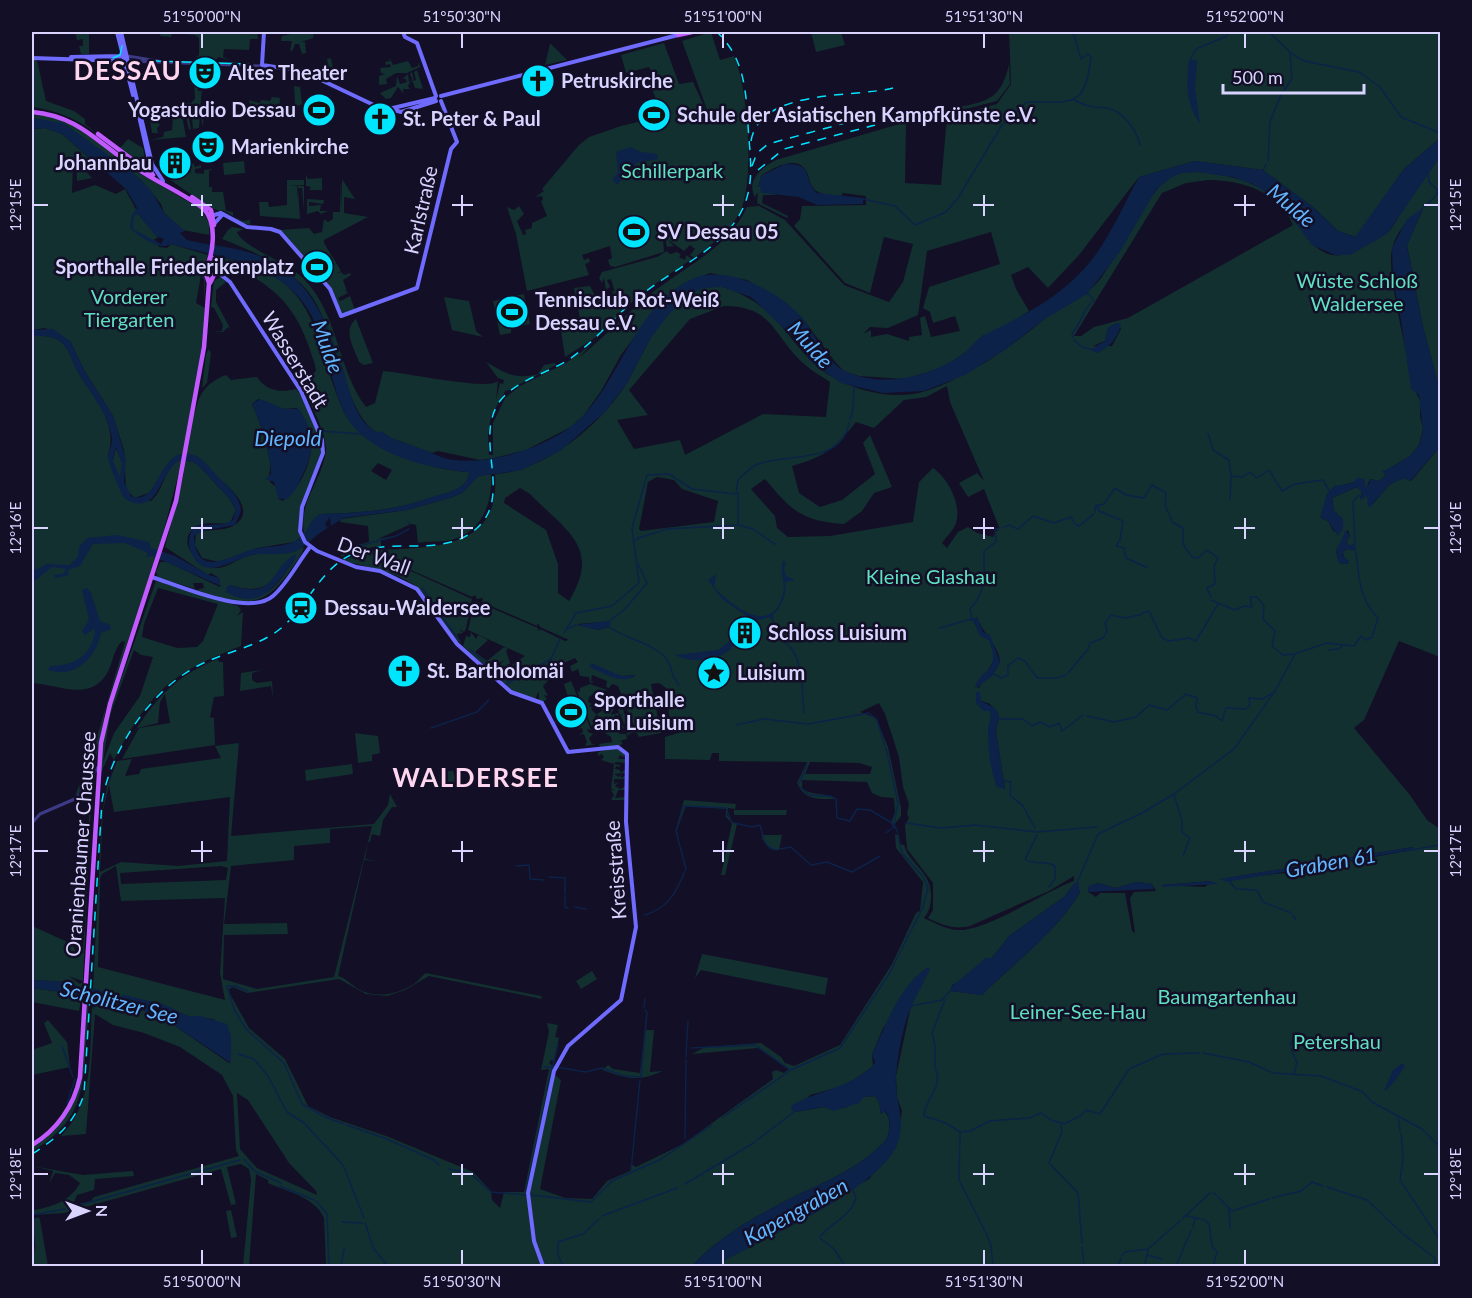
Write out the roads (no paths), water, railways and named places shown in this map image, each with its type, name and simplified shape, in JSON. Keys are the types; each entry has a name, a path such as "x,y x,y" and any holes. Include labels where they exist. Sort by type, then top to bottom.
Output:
{"main road":[{"path":"119,32 121,49 127,59 150,171 163,181 206,205 212,216 214,271 209,283"},
{"path":"119,32 129,67 150,171"},
{"path":"264,32 263,66 302,71 375,108 396,108 427,102"},
{"path":"403,32 405,38 417,43 439,98"},
{"path":"396,108 401,112 439,98 677,33 692,32"},
{"path":"115,56 121,49"},
{"path":"32,57 115,56 127,59"},
{"path":"32,57 127,59"},
{"name":"Karlstraße","path":"223,214 247,227 271,228 282,234 330,289 341,316 417,288 451,149 457,141 439,98"},
{"path":"32,110 58,116 77,124 150,171 212,216 213,233"},
{"path":"212,216 223,214"},
{"path":"214,224 223,214"},
{"path":"209,283 207,267 212,255"},
{"path":"207,267 214,271"},
{"path":"207,275 214,271"},
{"name":"Wasserstadt","path":"214,271 230,282 301,391 322,439 322,456 302,507 302,536 308,546"},
{"name":"Oranienbaumer Chaussee","path":"32,1145 59,1122 76,1092 81,1072 98,767 108,712 164,541 182,472 204,352 209,283"},
{"path":"152,577 241,604 255,603 272,597 308,546"},
{"name":"Der Wall","path":"308,546 354,566 380,571 417,589 457,644 508,690 543,705 567,752"},
{"path":"149,586 159,579"},
{"name":"Kreisstraße","path":"543,1266 534,1241 528,1193 554,1071 568,1046 621,1000 636,923 626,817 627,754 618,747 567,752"}],"street":[{"path":"127,59 263,66"},
{"path":"127,59 263,66"},
{"path":"32,823 45,812 77,798 98,767"},
{"path":"89,780 97,778"}],"water":[{"path":"1189,60 1196,60 1197,63 1195,88 1200,124 1192,109 1188,94"},
{"name":"Mulde","path":"32,118 63,123 131,171 150,189 164,213 185,231 180,233 187,240 252,253 288,272 309,294 324,320 354,403 369,427 378,433 378,431 382,432 442,457 470,461 524,451 572,426 598,398 632,341 657,306 673,291 692,279 706,275 721,275 752,283 782,300 794,310 804,320 828,356 840,368 861,377 906,378 949,363 962,355 981,337 1037,307 1073,280 1093,259 1139,177 1195,161 1263,170 1313,207 1338,231 1355,237 1404,169 1440,138 1440,157 1387,234 1350,255 1335,255 1312,245 1280,202 1253,184 1232,177 1197,172 1181,173 1156,190 1119,253 1087,294 1043,320 1006,349 965,375 924,391 883,393 841,383 811,362 793,337 751,297 722,287 703,288 689,295 668,315 650,339 627,383 605,412 560,451 522,470 479,476 462,493 453,497 407,510 343,518 331,526 330,517 325,524 328,528 293,552 252,555 211,568 203,567 197,561 190,549 190,536 194,526 225,524 233,520 236,510 229,498 199,466 193,462 180,460 167,474 152,498 145,503 125,499 108,456 112,438 103,411 62,343 53,337 32,336 32,330 53,329 70,341 84,370 113,416 126,459 124,482 131,496 141,497 148,493 166,466 173,458 182,454 194,455 201,459 235,494 241,511 235,525 202,531 194,536 196,550 201,558 208,561 216,562 254,549 296,541 304,535 313,520 320,514 389,509 448,493 464,483 469,472 416,463 381,448 366,438 353,426 344,412 316,326 302,301 289,288 275,277 243,263 172,245 157,245 145,239 130,228 132,215 137,208 126,189 62,134 45,128 32,129","holes":["138,214 156,236 164,239 161,244 133,229 134,216","116,447 122,463 120,477 113,461"]},
{"path":"630,147 641,152 657,154 658,159 636,163 632,175 622,179 617,185 612,179 618,173 616,152"},
{"path":"785,164 801,166 805,169 817,193 863,198 863,204 817,205 799,197 761,193 760,187 756,187 759,185 761,176"},
{"path":"1423,208 1407,246 1423,327 1440,391 1440,447 1410,481 1403,478 1389,485 1370,507 1368,507 1367,496 1360,500 1362,492 1357,487 1332,498 1334,511 1343,519 1343,529 1338,536 1328,521 1320,517 1327,494 1334,486 1353,483 1357,478 1365,479 1365,489 1370,482 1369,479 1379,481 1386,475 1381,470 1385,471 1410,456 1419,445 1423,432 1419,395 1411,389 1393,280 1392,248 1407,219"},
{"path":"1117,323 1121,324 1120,329 1109,345 1097,353 1090,350 1105,341 1108,328"},
{"name":"Diepold","path":"260,399 284,409 299,409 308,426 312,441 307,465 292,495 285,500 278,498 274,482 265,479 271,474 269,459 252,404"},
{"path":"1346,530 1350,536 1346,542 1350,546 1355,543 1356,551 1345,549 1342,555 1349,561 1348,564 1339,563 1336,551"},
{"path":"117,535 149,542 151,548 175,556 219,578 221,586 152,556 146,557 148,553 125,543 93,544 80,566 68,570 69,575 56,578 53,575 63,574 66,569 52,567 32,583 32,565 36,570 47,564 70,565 78,556 79,547 87,538"},
{"path":"296,554 282,578 258,597 249,599 226,592 226,588 230,585 245,589 264,586"},
{"path":"783,561 786,561 784,569 786,576 795,580 785,582 783,600 773,615 774,624 770,617 754,621 722,599 708,580 716,574 714,587 741,609 761,616 770,614 778,607 783,594"},
{"path":"87,588 91,593 100,621 110,625 111,629 101,633 94,651 83,664 67,672 48,670 50,666 67,664 82,657 91,645 95,628 85,635 82,631 89,620 82,590"},
{"path":"977,617 983,632 990,635 1000,662 992,676 975,689 977,682 993,659 989,640 980,636 974,622 970,620"},
{"path":"607,621 611,624 609,627 598,630 576,625"},
{"path":"744,624 737,629 736,639 725,654 705,660 684,659 675,655 718,650 732,639 732,627"},
{"path":"591,663 621,676 636,675 619,679 590,667"},
{"path":"976,692 980,692 981,701 995,708 999,715 996,732 1005,789 997,787 991,766 988,737 990,711 983,711 976,703"},
{"path":"1413,847 1412,850 1226,882 1220,879"},
{"path":"1211,881 1218,884 1162,887 1162,885"},
{"path":"1136,882 1153,884 1153,889 1088,892 1089,886 1098,883 1116,888"},
{"path":"1075,883 1078,883 1080,892 1059,921 982,995 950,991 952,986 986,958 992,958 1009,936 1064,897"},
{"path":"928,967 930,968 914,1000 901,1039 896,1085 901,1129 896,1147 884,1163 845,1195 794,1225 727,1259 719,1266 692,1266 714,1245 738,1228 865,1159 886,1140 889,1117 885,1111 881,1114 879,1102 875,1096 864,1097 859,1103 834,1111 823,1107 795,1112 791,1110 792,1105 853,1080 873,1066 875,1062 872,1055 894,1007 909,985"},
{"name":"Scholitzer See","path":"32,980 70,982 82,989 98,989 112,997 125,995 165,1005 188,1016 200,1016 227,1024 231,1036 231,1063 175,1026 166,1016 105,1002 99,997 32,988"},
{"path":"1402,1063 1405,1066 1393,1084 1384,1091 1393,1070"}],"waterway":[{"path":"1020,108 1027,102 1065,101 1074,99 1080,94 1085,86 1091,57 1088,54 1081,59 1073,32"},
{"path":"1190,60 1196,49 1227,36 1228,32"},
{"path":"1269,32 1292,54 1304,61 1359,72 1380,87 1401,117 1440,133"},
{"path":"1268,161 1270,122 1280,97 1292,78 1290,52"},
{"path":"1074,100 1118,113 1132,128 1140,145"},
{"path":"863,199 895,206 915,225 946,212 958,198 1002,125 1018,110"},
{"path":"1263,170 1266,164"},
{"name":"Kapengraben","path":"1422,209 1437,195 1437,189 1429,182 1428,174"},
{"path":"1073,337 1072,333 1087,307 1094,300 1086,292"},
{"path":"1074,340 1082,347 1091,349"},
{"path":"850,419 853,410 854,385"},
{"path":"564,633 576,613 612,606 639,583 632,528 647,475 669,474 692,489 736,494 738,480 754,466 767,461 823,452 835,446 844,437 849,423"},
{"path":"321,431 361,434"},
{"path":"1208,433 1213,450 1229,460 1231,476 1243,477 1250,472 1257,478 1269,470 1282,491 1295,484 1323,480 1330,492"},
{"path":"1230,499 1231,476"},
{"path":"1095,512 1095,506 1104,504 1115,488 1126,495 1144,498 1152,485 1166,493 1165,505 1169,514"},
{"path":"633,542 638,538 667,529 738,525 738,493"},
{"name":"Kapengraben","path":"1355,544 1353,502 1359,495"},
{"path":"1097,505 1099,511 1123,521 1120,540 1116,546 1124,548 1126,558 1148,568"},
{"path":"1004,527 1009,525 1018,529 1033,516 1054,523 1071,517 1079,526 1094,514"},
{"path":"1170,516 1172,522 1183,528 1183,544 1192,557 1198,558 1207,550 1218,558 1214,566 1215,584 1207,588 1211,597"},
{"path":"738,525 753,529 773,543"},
{"path":"972,619 970,609 982,589 984,551 996,542 995,529 1000,528"},
{"path":"348,549 396,536 409,529"},
{"name":"Kapengraben","path":"1077,883 1098,834 1142,813 1174,794 1234,749 1275,691 1295,654 1326,643 1354,646 1361,636 1366,640 1372,637 1378,618 1363,595 1356,552"},
{"path":"608,622 624,610 647,583 638,564"},
{"path":"422,588 458,639"},
{"path":"1211,600 1235,610 1244,606 1252,607 1250,597 1257,597 1264,606 1263,619 1275,631 1272,646 1283,655 1294,654"},
{"path":"1141,614 1148,611 1150,613 1162,638 1169,641 1189,638 1196,641 1218,604"},
{"path":"1068,673 1088,649 1090,643 1103,638 1107,631 1105,623 1111,615 1125,618 1140,615"},
{"path":"940,628 971,619"},
{"path":"774,624 781,640"},
{"path":"567,629 576,625"},
{"path":"608,626 658,651 669,663 679,685"},
{"path":"507,684 551,659 560,639"},
{"path":"783,641 795,654 801,674 804,713"},
{"path":"1329,650 1339,649 1343,645"},
{"path":"471,650 509,682"},
{"path":"994,674 1001,678 1008,675 1008,666 1018,658 1025,661 1037,678 1056,678 1066,675"},
{"path":"1087,716 1114,722 1136,717 1149,705 1167,710 1186,694 1197,698 1198,712 1216,716 1222,721 1226,708 1246,709 1250,705 1249,698 1262,699 1273,693"},
{"path":"431,728 477,712 489,700"},
{"path":"736,725 764,719 808,724 869,713 877,720 885,746"},
{"path":"997,719 1023,719 1032,726 1041,722 1050,727 1059,723 1062,731 1083,715"},
{"path":"886,748 898,803 894,824 898,833"},
{"path":"799,784 807,764"},
{"path":"1004,781 1011,782 1010,795 1023,806 1035,828"},
{"path":"800,787 809,795 830,796 836,799 837,818 850,821 857,809 870,810 892,823 894,828"},
{"path":"1174,795 1181,817"},
{"path":"686,869 676,831 684,806 726,808 731,821"},
{"path":"1182,819 1182,832 1190,838 1183,856"},
{"path":"734,823 752,827 760,825 766,844 777,850"},
{"path":"906,823 941,828 975,825 1037,832 1097,827"},
{"path":"886,833 892,828"},
{"path":"1037,835 1025,859 1055,866 1055,879 1049,887"},
{"path":"723,1117 791,1070 840,1048 889,974 923,907 928,888 924,878 902,853 898,836"},
{"name":"Graben 61","path":"1412,850 1440,845"},
{"path":"780,849 791,847 811,865 827,862 852,872 880,856"},
{"path":"516,866 529,865 530,879 544,880"},
{"path":"645,915 660,908 670,899 685,871"},
{"path":"549,877 565,878 565,894"},
{"path":"1229,881 1236,889 1257,890 1263,902 1291,913"},
{"path":"565,896 565,907 568,908"},
{"path":"575,907 586,909"},
{"path":"1293,915 1296,920"},
{"path":"247,991 235,986 227,986 234,1009 246,1029 284,1063 302,1104 325,1117 344,1124"},
{"name":"Kapengraben","path":"911,1006 942,1000 950,991"},
{"path":"644,1007 645,999"},
{"path":"935,1068 935,1046 932,1033 945,1000"},
{"path":"557,1067 585,1072 602,1068 624,1076 641,1077 647,1012 645,1010"},
{"path":"686,1057 688,1021"},
{"path":"1290,1046 1292,1040"},
{"path":"547,1091 558,1044"},
{"path":"691,1048 755,1045 790,1070"},
{"path":"62,1046 73,1077"},
{"path":"1291,1049 1297,1063 1294,1073"},
{"path":"961,1132 970,1131 990,1121 1029,1118 1041,1113 1051,1120 1064,1124 1080,1116 1086,1110 1100,1114 1129,1069 1163,1054 1199,1053"},
{"path":"1203,1053 1249,1062 1273,1073 1321,1076 1363,1092 1372,1102 1422,1129 1440,1147"},
{"path":"238,1054 254,1059 268,1076 287,1112 304,1123 343,1165 364,1218"},
{"path":"685,1138 686,1060"},
{"path":"544,1067 554,1067"},
{"path":"936,1070 937,1083 924,1116 946,1123 960,1132"},
{"path":"67,1103 75,1079"},
{"path":"632,1160 640,1080"},
{"path":"526,1191 547,1094"},
{"path":"757,1140 794,1112"},
{"path":"1398,1117 1400,1131"},
{"path":"347,1125 387,1139 434,1160 439,1165"},
{"path":"531,1195 591,1202 612,1181 661,1159 712,1125"},
{"path":"1061,1125 1062,1133"},
{"path":"960,1133 959,1180 985,1231"},
{"path":"1061,1134 1049,1163 1078,1193 1082,1243"},
{"path":"1401,1134 1403,1158 1400,1180 1440,1240"},
{"path":"685,1184 755,1142"},
{"path":"244,1159 254,1171 281,1183"},
{"path":"139,1188 240,1160"},
{"path":"631,1170 632,1162"},
{"path":"449,1169 471,1174 491,1192 527,1195"},
{"path":"1272,1198 1301,1191 1312,1182 1323,1186"},
{"path":"280,1186 314,1200"},
{"path":"1327,1187 1367,1200 1403,1234 1435,1258 1435,1266"},
{"path":"602,1216 677,1188"},
{"path":"820,1237 850,1210 856,1198 852,1188"},
{"path":"68,1208 137,1189"},
{"path":"1183,1218 1211,1192"},
{"path":"1214,1193 1232,1211 1269,1199"},
{"path":"316,1201 327,1214 329,1266"},
{"path":"1229,1208 1230,1228"},
{"path":"32,1215 65,1209"},
{"path":"1187,1216 1201,1219"},
{"path":"1193,1228 1195,1218"},
{"path":"563,1266 558,1255 558,1242 583,1234 599,1219"},
{"path":"1203,1219 1209,1224 1212,1246 1217,1252 1213,1266"},
{"path":"1122,1255 1125,1252 1148,1249 1181,1220"},
{"path":"342,1222 362,1223"},
{"path":"365,1223 374,1249 388,1266"},
{"path":"1176,1266 1191,1231"},
{"path":"986,1233 991,1245 993,1266"},
{"path":"820,1238 834,1249 845,1266"},
{"path":"1082,1247 1084,1266"},
{"path":"341,1266 344,1249"},
{"path":"1145,1263 1148,1250"},
{"path":"1147,1255 1162,1259"},
{"path":"1118,1266 1121,1258"}],"tram line":[{"path":"113,58 120,55 122,46"},
{"path":"155,61 248,64"}],"railway":[{"path":"32,1154 64,1129 75,1114 84,1094 102,801 107,780 126,738 154,700 170,684 208,661 254,644 280,629 299,610 323,577 343,559 369,549 444,544 471,533 485,519 491,504 493,487 490,434 492,417 500,401 514,388 578,353 640,296 723,236 736,220 745,203 750,182 751,161 742,75 733,52 717,32"},
{"path":"751,141 758,124 772,112 790,104 811,98 893,88"},
{"path":"752,166 757,153 768,144 867,117"},
{"path":"758,170 784,149 875,125"}],"place":[{"name":"Altes Theater","path":"205,73"},
{"name":"Petruskirche","path":"538,81"},
{"name":"Yogastudio Dessau","path":"319,110"},
{"name":"Schule der Asiatischen Kampfkünste e.V.","path":"654,115"},
{"name":"St. Peter & Paul","path":"380,119"},
{"name":"Marienkirche","path":"208,147"},
{"name":"Johannbau","path":"175,163"},
{"name":"SV Dessau 05","path":"634,232"},
{"name":"Sporthalle Friederikenplatz","path":"317,267"},
{"name":"Tennisclub Rot-Weiß Dessau e.V.","path":"512,312"},
{"name":"Dessau-Waldersee","path":"301,608"},
{"name":"Schloss Luisium","path":"745,633"},
{"name":"St. Bartholomäi","path":"404,671"},
{"name":"Luisium","path":"714,673"},
{"name":"Sporthalle am Luisium","path":"571,712"}],"district":[{"name":"DESSAU","path":"128,71"},
{"name":"WALDERSEE","path":"476,778"}],"park label":[{"name":"Schillerpark","path":"672,171"},
{"name":"Wüste Schloß Waldersee","path":"1357,292"},
{"name":"Vorderer Tiergarten","path":"129,308"},
{"name":"Kleine Glashau","path":"931,577"},
{"name":"Baumgartenhau","path":"1227,997"},
{"name":"Leiner-See-Hau","path":"1078,1012"},
{"name":"Petershau","path":"1337,1042"}]}
